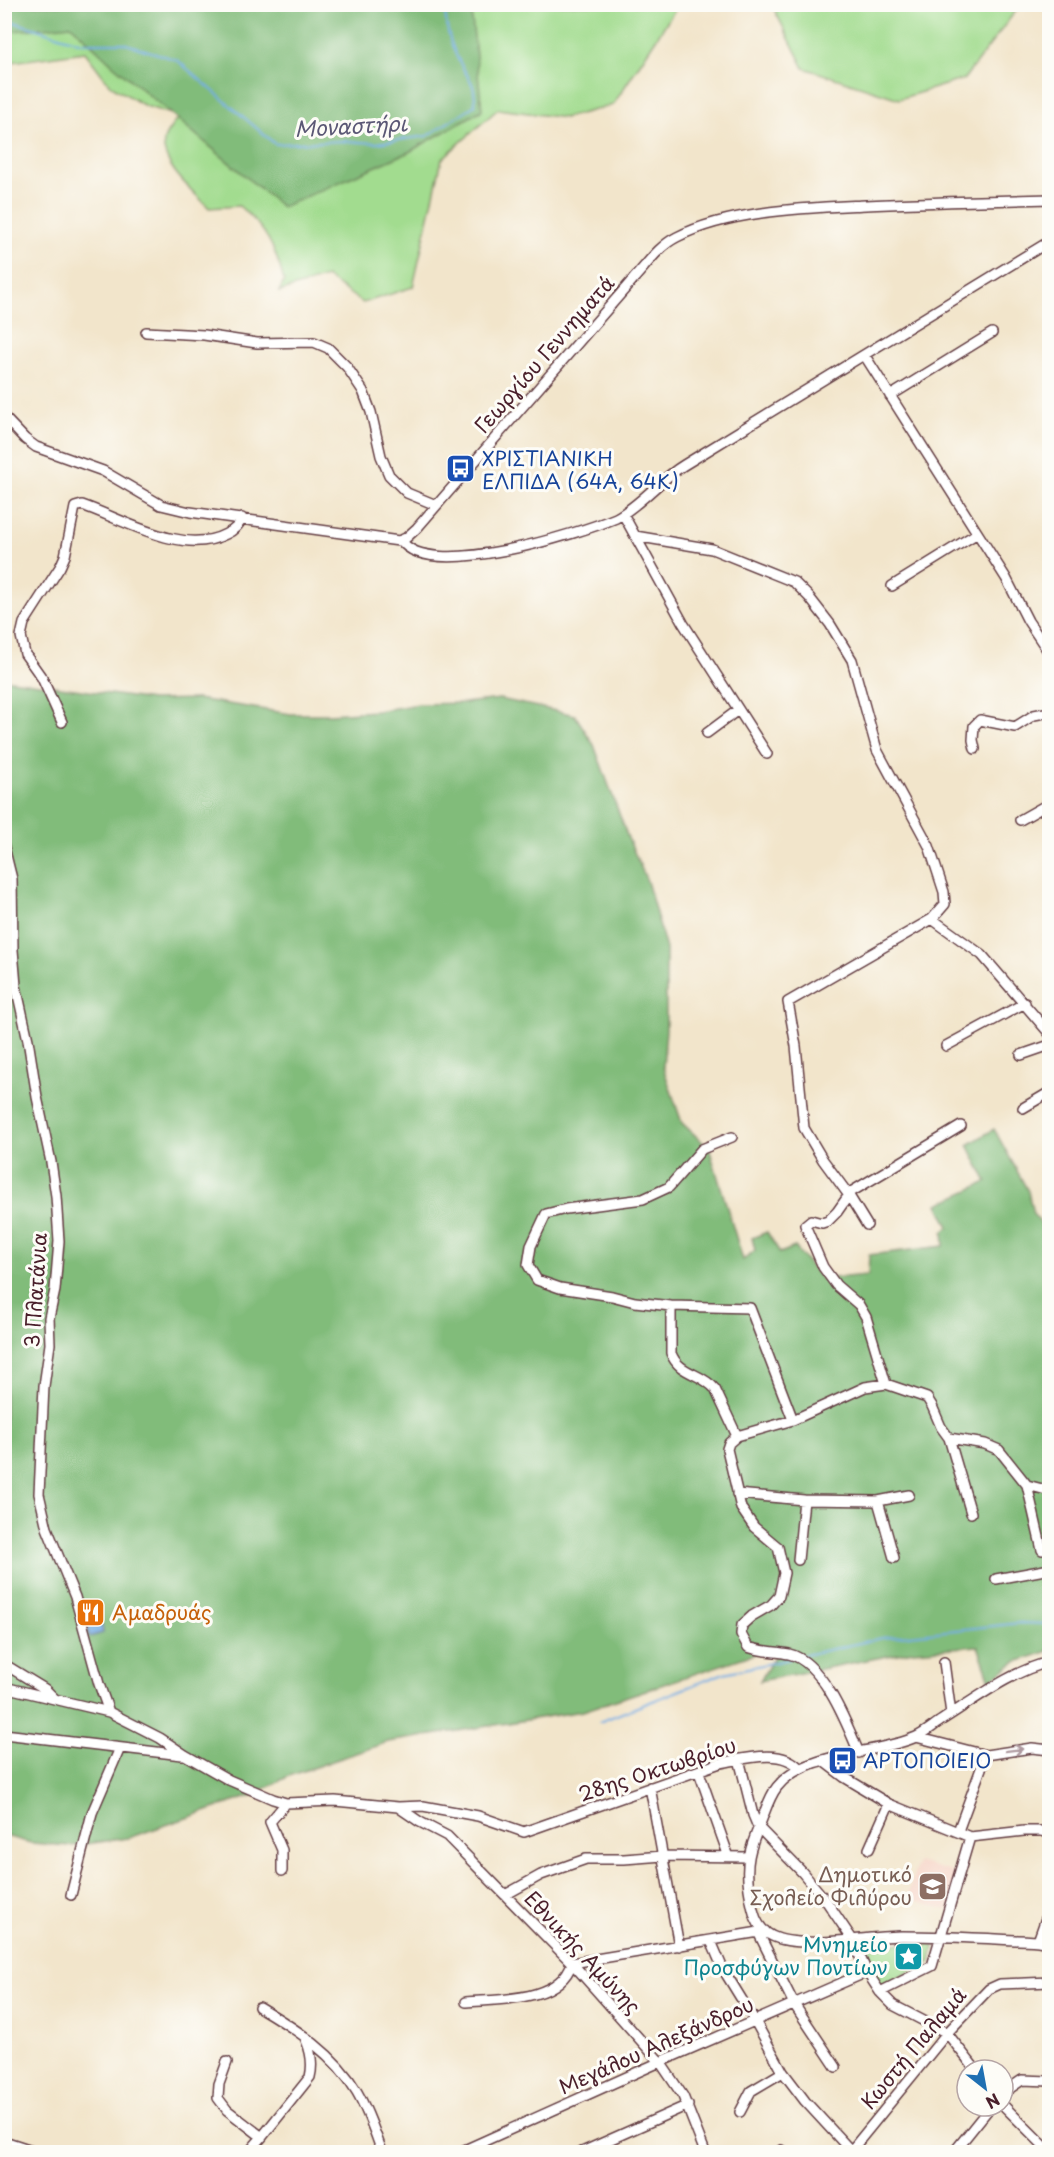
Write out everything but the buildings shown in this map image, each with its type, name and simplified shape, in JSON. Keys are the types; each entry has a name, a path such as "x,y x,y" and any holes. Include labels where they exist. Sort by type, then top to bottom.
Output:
{"street":[{"name":"Γεωργίου Γεννηματά","path":"401,540 414,530 643,268 662,248 678,236 733,219 798,208 1050,199"},
{"path":"4,417 36,447 103,471 161,505 190,512 392,541 401,540 405,546 441,557 465,557 507,550 602,524 623,514 675,470 1050,241"},
{"path":"146,332 204,335 257,343 306,342 328,348 347,367 363,390 371,412 381,456 389,475 407,493 436,505"},
{"path":"890,396 992,333"},
{"path":"865,356 1050,654"},
{"path":"62,722 42,678 25,654 21,636 24,622 65,556 75,507 82,505 162,535 197,542 224,535 237,526 242,518"},
{"path":"623,514 683,623 767,754"},
{"path":"892,586 976,534"},
{"path":"635,536 712,549 794,582 809,597 830,624 852,660 877,750 929,846 944,892 945,904 932,919 791,999 787,1005 796,1046 804,1128 867,1225"},
{"path":"707,733 738,710"},
{"path":"975,749 974,726 980,720 1015,727 1034,716 1050,712"},
{"path":"1020,820 1050,803"},
{"name":"3 Πλατάνια","path":"4,847 12,879 16,986 53,1173 58,1230 57,1271 49,1318 50,1344 44,1386 39,1494 47,1528 75,1597 109,1712"},
{"path":"932,919 982,955 1050,1034"},
{"path":"946,1046 1025,1003"},
{"path":"1021,1055 1050,1046"},
{"path":"1023,1108 1050,1092"},
{"path":"886,1384 866,1317 859,1305 836,1285 823,1267 805,1224 810,1220 822,1223 828,1221 837,1212 848,1194 961,1126"},
{"path":"732,1137 702,1149 669,1186 643,1199 566,1209 546,1214 531,1246 528,1266 537,1280 560,1288 635,1302 671,1306 750,1308 793,1420"},
{"path":"671,1306 671,1353 674,1361 678,1367 704,1379 715,1389 737,1436"},
{"path":"859,1753 842,1713 824,1681 807,1664 790,1654 763,1652 748,1647 741,1634 742,1625 771,1605 779,1596 784,1573 778,1547 754,1527 741,1508 727,1449 729,1443 737,1436 793,1420 865,1387 886,1384 927,1398 949,1438 971,1513"},
{"path":"949,1438 985,1444 999,1450 1027,1485 1042,1550"},
{"path":"1027,1485 1050,1491"},
{"path":"737,1494 804,1500 878,1501 909,1495"},
{"path":"798,1560 804,1500"},
{"path":"878,1501 894,1558"},
{"path":"996,1579 1050,1569"},
{"path":"944,1662 951,1714"},
{"path":"836,2067 794,2004 757,1921 752,1902 748,1881 748,1857 758,1827 777,1787 800,1769 916,1737 1018,1674 1039,1664 1050,1662"},
{"path":"4,1664 45,1689 55,1699"},
{"path":"4,1687 109,1712 160,1738 229,1780 286,1803 270,1821 282,1850 282,1871"},
{"path":"4,1734 185,1755"},
{"path":"916,1737 986,1755 1032,1748 1050,1750"},
{"path":"71,1895 92,1813 120,1748"},
{"path":"958,1831 986,1755"},
{"name":"28ης Οκτωβρίου","path":"286,1803 335,1801 398,1807 423,1806 478,1816 524,1832 720,1763 763,1756 781,1758 795,1763 800,1769"},
{"path":"739,1760 758,1827 815,1887 852,1939 867,1972 880,1992 900,2009 947,2033 967,2058"},
{"path":"823,1761 844,1777 889,1804 970,1836 1024,1831 1050,1833"},
{"path":"699,1772 729,1857"},
{"path":"650,1787 680,1946"},
{"path":"869,1849 889,1804"},
{"name":"Εθνικής Αμύνης","path":"398,1807 447,1836 572,1963 660,2062 688,2105 705,2152"},
{"path":"880,1992 932,1966 970,1836"},
{"path":"505,1894 541,1875 586,1859 663,1856 748,1857"},
{"path":"1038,1941 1050,1907"},
{"path":"466,2002 505,1999 544,1991 568,1975 572,1963 762,1932 775,1938 795,1941 905,1936 1050,1943"},
{"path":"711,1941 723,1969 783,2072 805,2101 851,2152"},
{"name":"Μεγάλου Αλεξάνδρου","path":"460,2152 867,1972"},
{"name":"Κωστή Παλαμά","path":"851,2152 947,2033 983,1994 994,1985 1050,1982"},
{"path":"259,2007 283,2021 332,2059 357,2092 382,2152"},
{"path":"249,2152 310,2078 312,2068 310,2049 305,2038"},
{"path":"227,2062 219,2084 218,2098 227,2110 262,2137"},
{"path":"740,2112 751,2091 783,2072"},
{"path":"1015,2085 1022,2080 1050,2081"},
{"path":"582,2152 688,2105"},
{"path":"1015,2117 1045,2151"},
{"path":"954,2152 981,2118"},
{"path":"4,2141 38,2152"}],"shaded area":[{"name":"Δημοτικό Σχολείο Φιλύρου","path":"918,1862 959,1874 948,1910 907,1898"}],"green space":[{"path":"4,5 678,5 613,105 565,118 498,109 442,159 413,287 363,303 326,277 279,292 284,281 281,269 263,230 239,206 209,208 171,166 166,156 165,137 178,116 145,106 110,85 85,52 5,63"},
{"path":"4,5 477,5 471,10 482,110 409,152 282,207 112,64 71,25 5,32"},
{"path":"772,5 1019,5 964,79 899,99 804,68"},
{"path":"4,679 152,700 197,699 291,714 377,711 419,704 500,699 575,715 594,745 628,838 647,881 666,949 666,1030 663,1067 682,1123 709,1148 743,1260 755,1250 752,1238 767,1232 780,1253 795,1247 821,1279 868,1275 869,1255 944,1246 943,1232 949,1227 938,1204 987,1182 968,1145 994,1129 1028,1191 1033,1214 1043,1226 1049,1227 1049,1651 1016,1662 990,1680 978,1646 913,1651 760,1681 781,1645 583,1711 388,1742 289,1776 251,1796 128,1838 71,1846 31,1843 5,1836"},
{"path":"897,1943 934,1946 931,1962 880,1987 872,1974 862,1948"}],"water":[{"path":"97,1622 102,1626 103,1633 89,1637 88,1625"}],"waterway":[{"name":"Μοναστήρι","path":"4,19 82,43 123,43 177,60 275,144 343,141 377,143 427,136 475,105 473,85 451,41 445,4"},
{"path":"801,1656 882,1638 1020,1623 1050,1624"},
{"path":"599,1722 724,1673 790,1659"}],"place":[{"name":"ΧΡΙΣΤΙΑΝΙΚΗ ΕΛΠΙΔΑ (64Α, 64Κ)","path":"461,469"},
{"name":"Αμαδρυάς","path":"91,1612"},
{"name":"ΑΡΤΟΠΟΙΕΙΟ","path":"842,1760"},
{"name":"Δημοτικό Σχολείο Φιλύρου","path":"933,1886"},
{"name":"Μνημείο Προσφύγων Ποντίων","path":"909,1956"}]}
